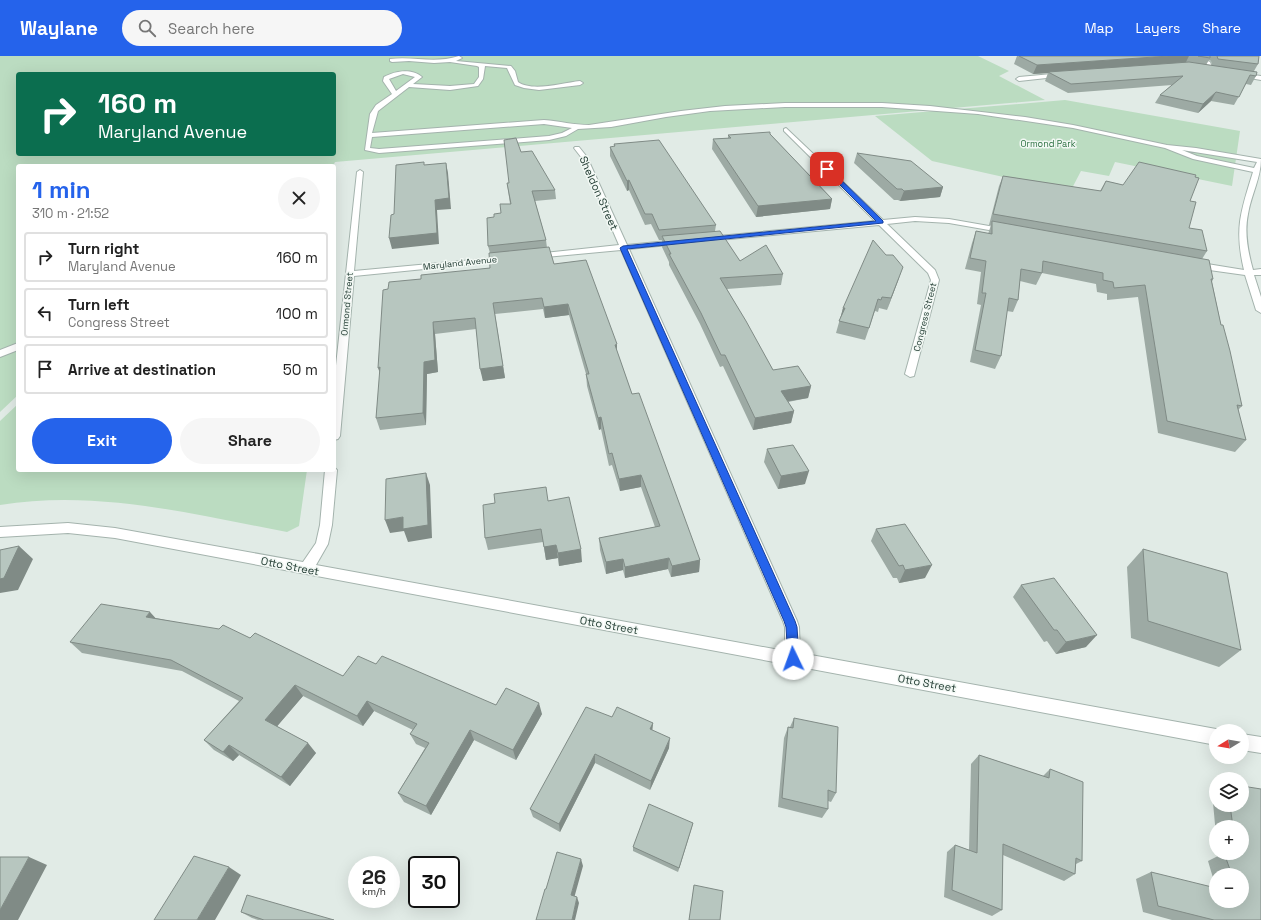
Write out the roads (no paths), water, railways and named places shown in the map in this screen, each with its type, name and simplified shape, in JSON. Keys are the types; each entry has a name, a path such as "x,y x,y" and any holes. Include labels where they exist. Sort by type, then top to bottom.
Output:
{"street":[{"path":"392,60 406,56 509,67 513,71 517,84 525,87 551,87 580,83"},
{"path":"452,62 465,56"},
{"path":"1193,56 1208,63 1207,69 1217,71"},
{"path":"409,85 450,88 476,85 479,83 482,75 482,66 477,64"},
{"path":"395,94 386,81 390,76 402,73 418,75 418,80 374,109 372,113 368,149 379,151 549,138 565,134 577,127"},
{"path":"1232,73 1261,78"},
{"path":"1019,79 1066,75"},
{"path":"369,135 544,122 555,122 577,127 619,123 693,111 737,108 835,104 889,105 937,108 1002,115 1167,147 1260,159 1244,215 1243,243 1249,273 1261,310"},
{"name":"Congress Street","path":"786,130 932,272 935,280 910,374"},
{"path":"1167,147 1195,158 1257,171"},
{"name":"Sheldon Street","path":"577,148 584,157 623,248 790,621 792,627 793,659"},
{"name":"Ormond Street","path":"336,414 360,172"},
{"name":"Maryland Avenue","path":"349,274 915,219 931,219 1018,233"},
{"path":"1188,264 1249,273 1261,272"},
{"path":"0,354 16,347"},
{"path":"306,569 322,544 326,525 331,472"},
{"name":"Otto Street","path":"0,532 68,528 115,533 1209,736"},
{"path":"1249,743 1261,745"}],"park label":[{"name":"Ormond Park","path":"1048,144"}]}
